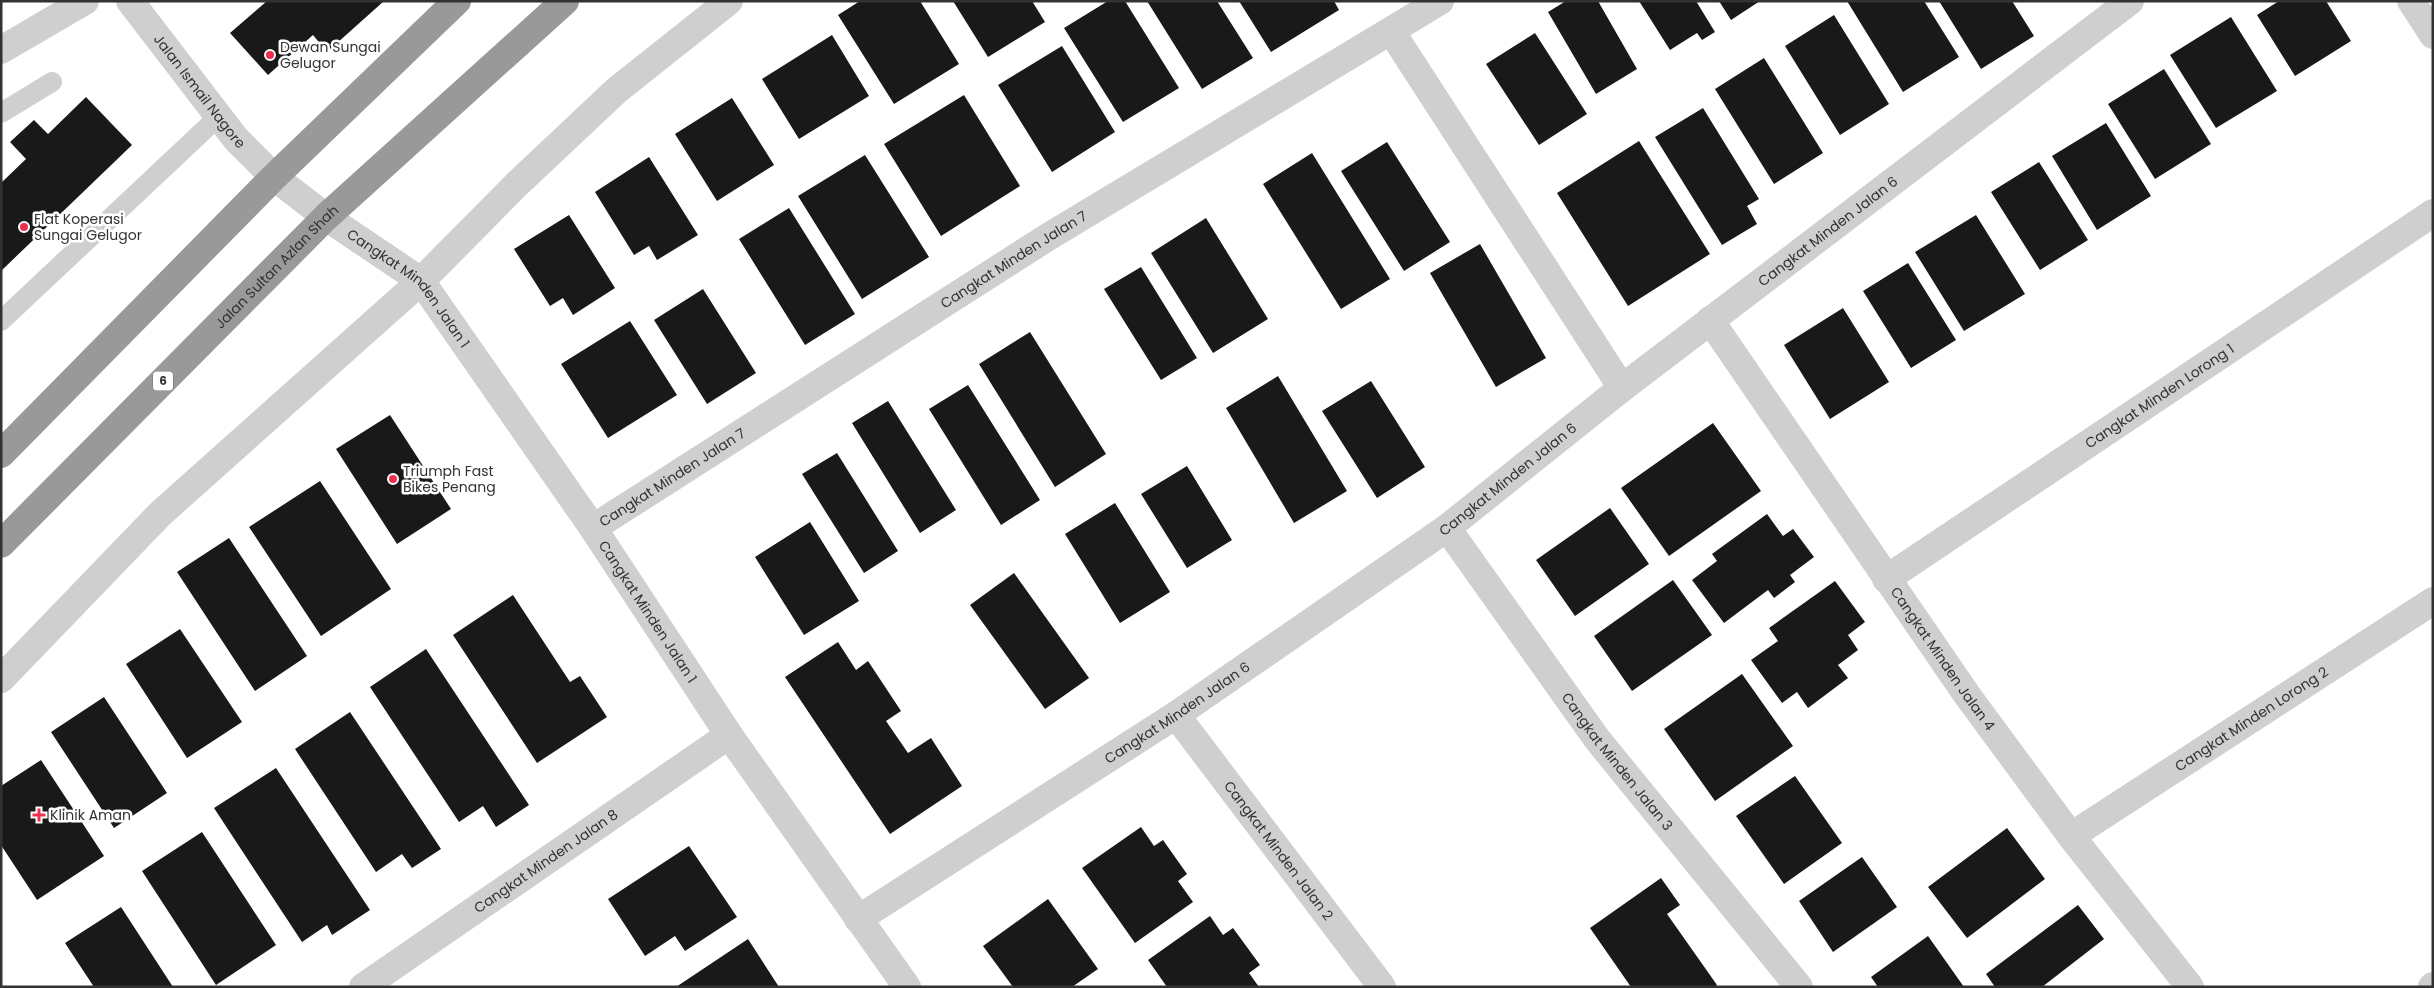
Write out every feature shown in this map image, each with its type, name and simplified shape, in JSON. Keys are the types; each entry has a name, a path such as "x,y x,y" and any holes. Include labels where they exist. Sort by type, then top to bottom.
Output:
{"highway":[{"path":"1,454 274,177 457,1"},
{"name":"Jalan Sultan Azlan Shah","path":"1,544 326,218 565,1"}],"street":[{"path":"1,50 85,1"},
{"path":"1,679 160,514 421,280 517,184 617,90 729,1"},
{"name":"Cangkat Minden Jalan 7","path":"593,528 1048,237 1440,1"},
{"name":"Cangkat Minden Jalan 6","path":"858,919 1176,715 1447,528 1710,320 2130,1"},
{"path":"2411,1 2433,35"},
{"name":"Jalan Ismail Nagore","path":"141,5 218,117 236,139 274,177 326,218"},
{"path":"1391,31 1622,388"},
{"name":"Cangkat Minden Lorong 1","path":"1886,579 2433,213"},
{"name":"Cangkat Minden Jalan 1","path":"326,218 421,280 593,528 729,735 907,987"},
{"name":"Cangkat Minden Jalan 4","path":"1710,320 1967,695 2071,836 2190,987"},
{"name":"Cangkat Minden Jalan 3","path":"1447,528 1597,739 1800,987"},
{"name":"Cangkat Minden Lorong 2","path":"2071,836 2433,601"},
{"name":"Cangkat Minden Jalan 2","path":"1176,715 1382,987"},
{"name":"Cangkat Minden Jalan 8","path":"363,987 729,735"}],"lane":[{"path":"1,113 52,82"},
{"path":"1,321 218,117"}],"building":[{"name":"Dewan Sungai Gelugor","path":"267,1 384,1 327,52 313,35 268,75 230,33"},
{"path":"860,1 920,1 959,64 894,104 838,15"},
{"path":"953,1 1032,1 1045,22 988,57"},
{"path":"1108,1 1125,1 1179,88 1123,122 1064,28"},
{"path":"1147,1 1217,1 1253,58 1202,89"},
{"path":"1239,1 1334,1 1339,10 1271,52"},
{"path":"1566,1 1598,1 1637,69 1596,94 1548,12"},
{"path":"1639,1 1696,1 1715,32 1702,40 1697,33 1670,50"},
{"path":"1719,1 1760,1 1731,20"},
{"path":"1847,1 1924,1 1959,57 1903,92"},
{"path":"1939,1 2012,1 2034,36 1981,69"},
{"path":"2279,1 2326,1 2351,41 2295,76 2257,15"},
{"path":"1834,15 1889,104 1840,135 1785,46"},
{"path":"2231,17 2277,91 2216,128 2170,55"},
{"path":"1535,33 1587,114 1539,145 1486,64"},
{"path":"832,35 869,96 799,139 762,79"},
{"path":"1062,46 1115,132 1052,172 998,85"},
{"path":"1764,58 1823,153 1774,184 1715,89"},
{"path":"2164,69 2211,144 2155,179 2108,104"},
{"path":"964,95 1020,186 941,236 884,144"},
{"name":"Flat Koperasi Sungai Gelugor","path":"86,97 132,145 1,271 1,183 26,159 10,142 34,120 48,134"},
{"path":"732,98 774,165 717,201 675,134"},
{"path":"1703,108 1759,199 1747,206 1757,224 1722,245 1655,137"},
{"path":"2106,123 2151,196 2097,230 2052,156"},
{"path":"1639,141 1710,254 1628,306 1557,193"},
{"path":"1387,142 1450,242 1404,271 1341,171"},
{"path":"1312,153 1390,279 1341,309 1263,184"},
{"path":"865,155 929,257 862,299 798,196"},
{"path":"649,157 698,235 657,260 649,246 634,255 595,192"},
{"path":"2039,162 2088,240 2040,270 1991,192"},
{"path":"789,208 855,314 805,345 739,239"},
{"path":"569,215 615,288 573,315 563,298 550,306 514,249"},
{"path":"1976,215 2025,294 1964,331 1915,252"},
{"path":"1206,218 1268,319 1213,353 1151,253"},
{"path":"1480,244 1546,358 1496,387 1430,273"},
{"path":"1908,263 1956,340 1911,368 1863,291"},
{"path":"1141,267 1197,358 1161,380 1104,289"},
{"path":"703,289 756,373 707,404 654,320"},
{"path":"1843,308 1889,382 1830,419 1784,345"},
{"path":"630,321 677,395 608,438 561,364"},
{"path":"1030,332 1106,454 1055,487 979,364"},
{"path":"1278,376 1347,491 1294,523 1226,408"},
{"path":"1371,381 1425,467 1377,498 1322,411"},
{"path":"968,385 1040,500 1001,525 929,409"},
{"path":"888,401 956,510 920,533 852,423"},
{"name":"Triumph Fast Bikes Penang","path":"390,415 451,509 397,544 336,449"},
{"path":"1713,423 1761,491 1669,556 1621,488"},
{"path":"837,453 898,551 864,573 802,474"},
{"path":"1187,466 1232,540 1187,568 1141,494"},
{"path":"320,481 391,589 321,636 249,527"},
{"path":"1115,503 1170,592 1120,623 1065,534"},
{"path":"1610,508 1649,564 1575,616 1536,560"},
{"path":"1767,514 1783,536 1793,529 1814,557 1790,575 1795,582 1774,598 1768,590 1724,623 1692,580 1717,561 1712,554"},
{"path":"810,522 859,601 804,635 755,557"},
{"path":"229,538 307,656 255,691 177,572"},
{"path":"1014,573 1089,678 1045,709 970,605"},
{"path":"1673,580 1712,635 1632,691 1594,636"},
{"path":"1835,581 1865,622 1848,635 1858,650 1838,665 1848,678 1808,708 1797,692 1782,703 1751,660 1778,641 1769,628"},
{"path":"513,595 570,682 580,676 607,717 537,763 453,635"},
{"path":"180,629 242,722 187,758 126,664"},
{"path":"838,642 856,670 868,661 901,711 886,721 908,753 931,738 962,786 890,834 785,677"},
{"path":"426,649 529,805 496,827 483,806 459,822 370,687"},
{"path":"1742,674 1793,746 1715,801 1664,729"},
{"path":"104,697 167,793 114,828 51,732"},
{"path":"350,712 441,849 412,868 402,854 376,872 295,749"},
{"name":"Klinik Aman","path":"41,760 104,856 37,900 1,845 1,786"},
{"path":"276,768 370,910 332,935 327,925 302,942 214,808"},
{"path":"1795,776 1842,843 1784,884 1736,816"},
{"path":"1141,827 1154,846 1163,840 1187,874 1178,881 1193,902 1135,943 1082,868"},
{"path":"2007,828 2045,879 1967,938 1928,887"},
{"path":"202,832 276,945 216,985 142,871"},
{"path":"689,846 737,917 685,951 675,936 645,956 608,899"},
{"path":"1862,857 1897,907 1833,952 1799,901"},
{"path":"1661,878 1680,905 1667,914 1717,985 1715,987 1631,987 1590,928"},
{"path":"1048,899 1098,969 1072,987 1013,987 983,946"},
{"path":"2078,905 2104,939 2042,987 1995,987 1986,974"},
{"path":"121,907 173,987 94,987 65,943"},
{"path":"1210,916 1223,935 1233,928 1260,965 1249,973 1259,987 1167,987 1148,960"},
{"path":"1928,936 1964,987 1878,987 1871,977"},
{"path":"748,939 779,987 676,987"}],"place":[{"name":"Dewan Sungai Gelugor","path":"270,55"},
{"name":"Flat Koperasi Sungai Gelugor","path":"24,227"},
{"name":"Triumph Fast Bikes Penang","path":"393,479"},
{"name":"Klinik Aman","path":"39,815"}]}
